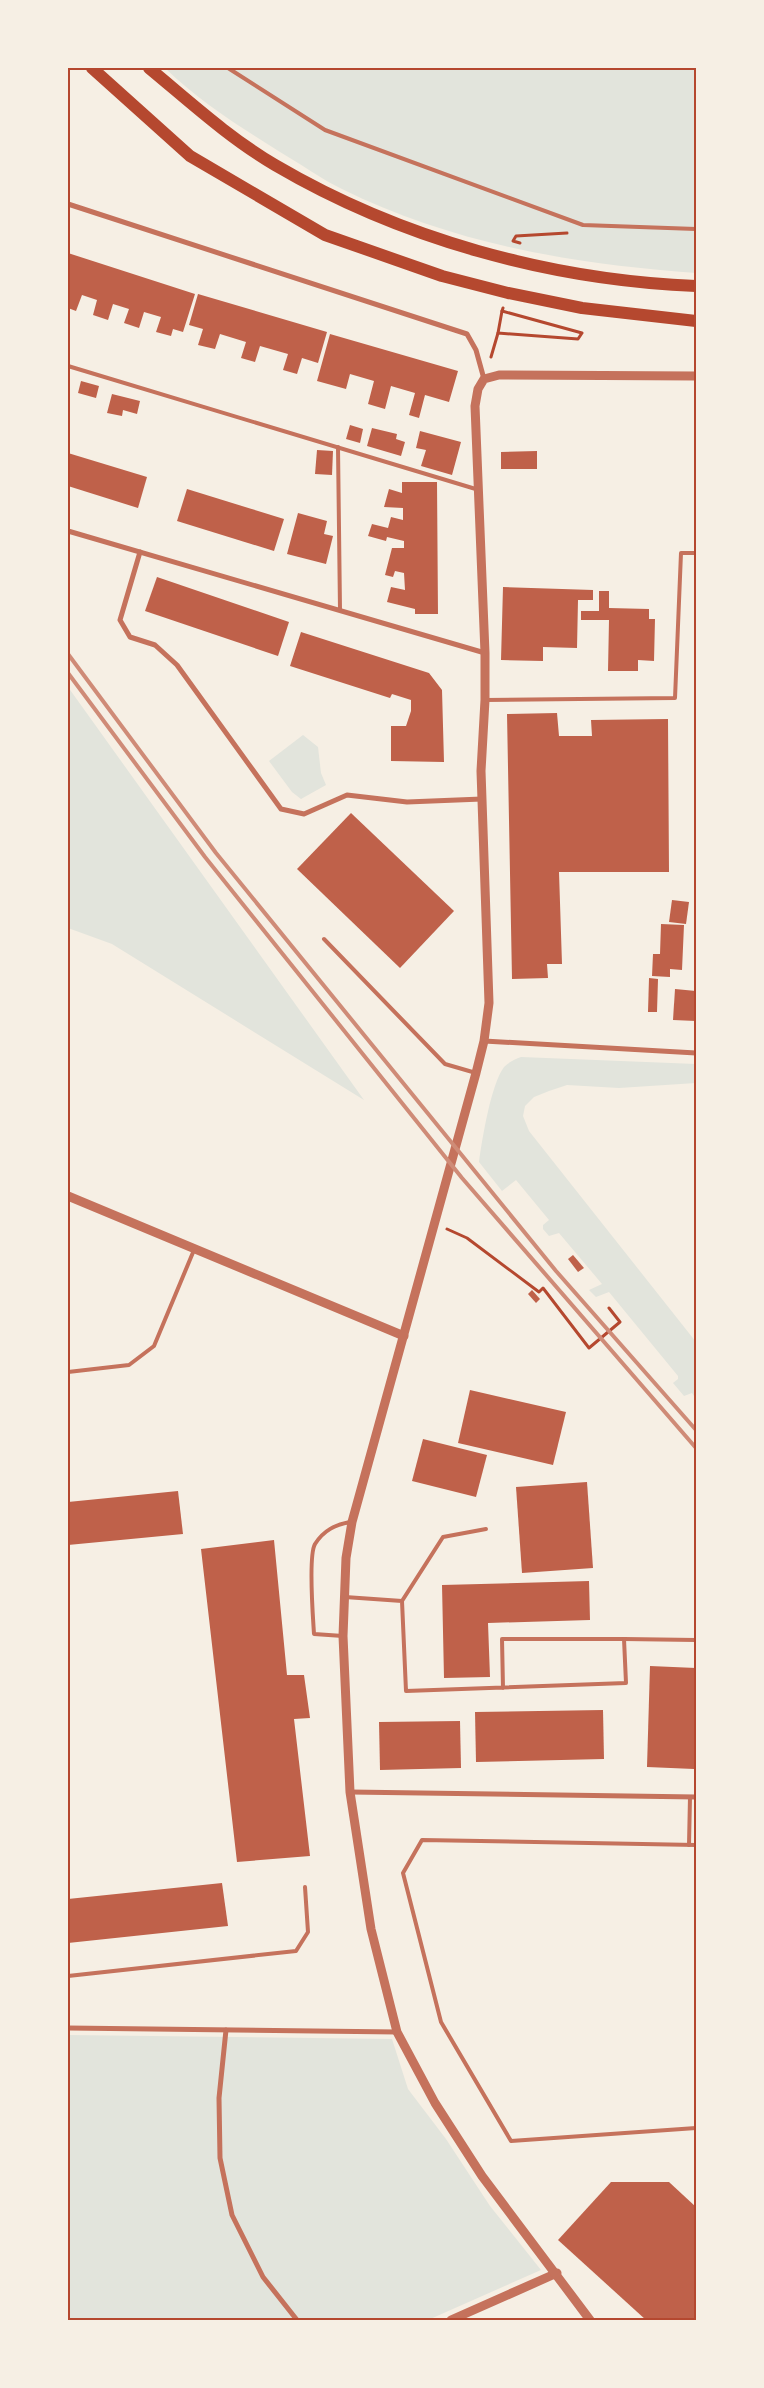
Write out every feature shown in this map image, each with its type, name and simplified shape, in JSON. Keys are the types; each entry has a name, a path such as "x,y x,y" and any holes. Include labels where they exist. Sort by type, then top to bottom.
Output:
{"main road":[{"path":"92,68 190,156 325,235 442,276 508,293 582,308 696,320"},
{"path":"149,68 216,124 274,164 337,199 372,213 442,240 569,272 696,286"}],"street":[{"path":"68,204 467,334 476,350 484,379"},
{"path":"590,2320 482,2176 435,2103 397,2032 371,1929 350,1792 343,1636 346,1558 352,1522 436,1224 484,1041 489,994 482,771 486,700 476,406 478,389 484,379 499,375 696,376"},
{"path":"68,531 485,653"},
{"path":"140,552 120,620 130,637 156,645 177,665 281,809 304,814 347,795 407,802 483,799"},
{"path":"484,1041 696,1053"},
{"path":"68,1196 404,1336"},
{"path":"350,1792 696,1797"},
{"path":"68,2028 397,2032"},
{"path":"226,2030 219,2098 220,2158 232,2215 263,2277 297,2320"},
{"path":"451,2320 556,2273"}],"lane":[{"path":"228,68 325,130 582,225 696,229"},
{"path":"68,366 479,490"},
{"path":"338,447 340,610"},
{"path":"486,700 675,698 681,553 696,553"},
{"path":"324,939 445,1064 476,1073"},
{"path":"68,1372 129,1365 154,1346 194,1250"},
{"path":"343,1636 314,1634 311,1584 314,1545 334,1525 352,1522"},
{"path":"486,1529 443,1537 402,1601 406,1691 626,1683 624,1639"},
{"path":"345,1597 402,1601"},
{"path":"502,1688 502,1639 696,1640"},
{"path":"689,1845 690,1797"},
{"path":"696,1845 422,1840 403,1873 441,2022 511,2140 696,2128"},
{"path":"68,1976 296,1951 308,1932 304,1888"}],"path":[{"path":"498,333 502,311"},
{"path":"436,1224 467,1238 539,1292 543,1288 589,1348 620,1322 608,1308"}],"shaded area":[{"path":"165,68 696,68 696,273 605,264 515,248 427,224 384,208 334,185 250,133 220,113"},
{"path":"68,687 364,1100 112,944 68,928"},
{"path":"303,735 318,747 321,773 326,785 301,799 292,792 269,761"},
{"path":"521,1057 696,1064 696,1083 619,1088 567,1085 534,1097 525,1106 523,1116 529,1131 696,1342 696,1399 692,1393 684,1396 673,1383 678,1379 678,1376 609,1292 596,1297 589,1290 602,1284 559,1233 549,1236 543,1229 543,1225 549,1220 516,1180 502,1191 479,1162 488,1113 499,1075 506,1065"},
{"path":"68,2035 392,2039 408,2089 446,2139 490,2206 541,2270 428,2320 68,2320"}],"building":[{"path":"68,253 195,294 183,332 173,329 171,336 156,332 161,317 144,312 139,328 124,323 129,309 113,304 108,320 93,315 97,300 82,295 76,311 68,308"},
{"path":"198,294 327,332 318,363 302,358 297,374 283,370 288,354 260,346 255,362 241,358 246,342 220,334 215,349 198,345 203,329 189,325"},
{"path":"330,334 458,371 449,402 425,395 419,418 409,415 415,393 391,386 385,409 368,404 374,381 350,374 346,389 317,381"},
{"path":"81,381 99,386 96,398 78,393"},
{"path":"112,394 140,401 137,414 123,410 122,416 107,413"},
{"path":"350,425 363,429 360,443 346,439"},
{"path":"372,428 397,434 396,439 405,442 401,456 367,446"},
{"path":"420,431 461,442 452,475 421,466 426,450 416,448"},
{"path":"317,450 333,451 332,475 315,474"},
{"path":"537,451 537,469 501,469 501,452"},
{"path":"68,453 147,477 138,508 68,486"},
{"path":"402,482 437,482 438,614 415,614 415,609 387,602 391,587 405,590 404,573 395,571 393,577 385,575 392,548 404,548 404,541 387,537 386,541 368,536 372,524 388,528 391,517 403,520 403,508 384,507 389,489 402,493"},
{"path":"187,489 284,519 274,551 177,521"},
{"path":"298,513 327,521 324,534 333,536 326,564 287,554"},
{"path":"157,577 289,622 278,656 145,611"},
{"path":"503,587 593,590 593,600 578,600 577,648 543,647 543,661 501,660"},
{"path":"599,591 609,591 609,608 649,609 649,619 655,619 654,661 638,660 638,671 608,671 609,620 581,620 581,611 599,611"},
{"path":"301,632 429,673 442,690 444,762 391,761 391,726 406,726 411,711 411,700 392,694 390,698 290,666"},
{"path":"557,713 559,736 592,736 591,720 668,719 669,872 559,872 562,964 547,964 548,978 512,979 507,714"},
{"path":"351,813 454,911 400,968 297,869"},
{"path":"672,900 689,902 686,924 669,922"},
{"path":"661,924 684,925 682,970 670,969 670,977 652,976 653,954 660,954"},
{"path":"649,978 658,979 657,1012 648,1012"},
{"path":"675,989 696,991 696,1021 673,1020"},
{"path":"573,1255 584,1268 578,1272 568,1259"},
{"path":"532,1290 540,1299 536,1303 528,1294"},
{"path":"470,1390 566,1412 553,1465 458,1443"},
{"path":"423,1439 487,1455 476,1497 412,1481"},
{"path":"587,1482 593,1568 522,1573 516,1487"},
{"path":"178,1491 183,1534 68,1545 68,1502"},
{"path":"274,1540 287,1675 304,1675 310,1718 294,1719 310,1856 237,1862 201,1549"},
{"path":"589,1581 590,1620 488,1623 490,1677 444,1678 442,1585"},
{"path":"650,1666 696,1668 694,1769 647,1767"},
{"path":"603,1710 604,1759 476,1762 475,1712"},
{"path":"460,1721 461,1768 380,1770 379,1722"},
{"path":"222,1883 228,1926 68,1943 68,1899"},
{"path":"611,2182 669,2182 696,2207 696,2320 646,2320 558,2240"}],"railway":[{"path":"68,654 216,853 556,1271 696,1430"},
{"path":"68,673 205,857 462,1178 696,1448"}]}
